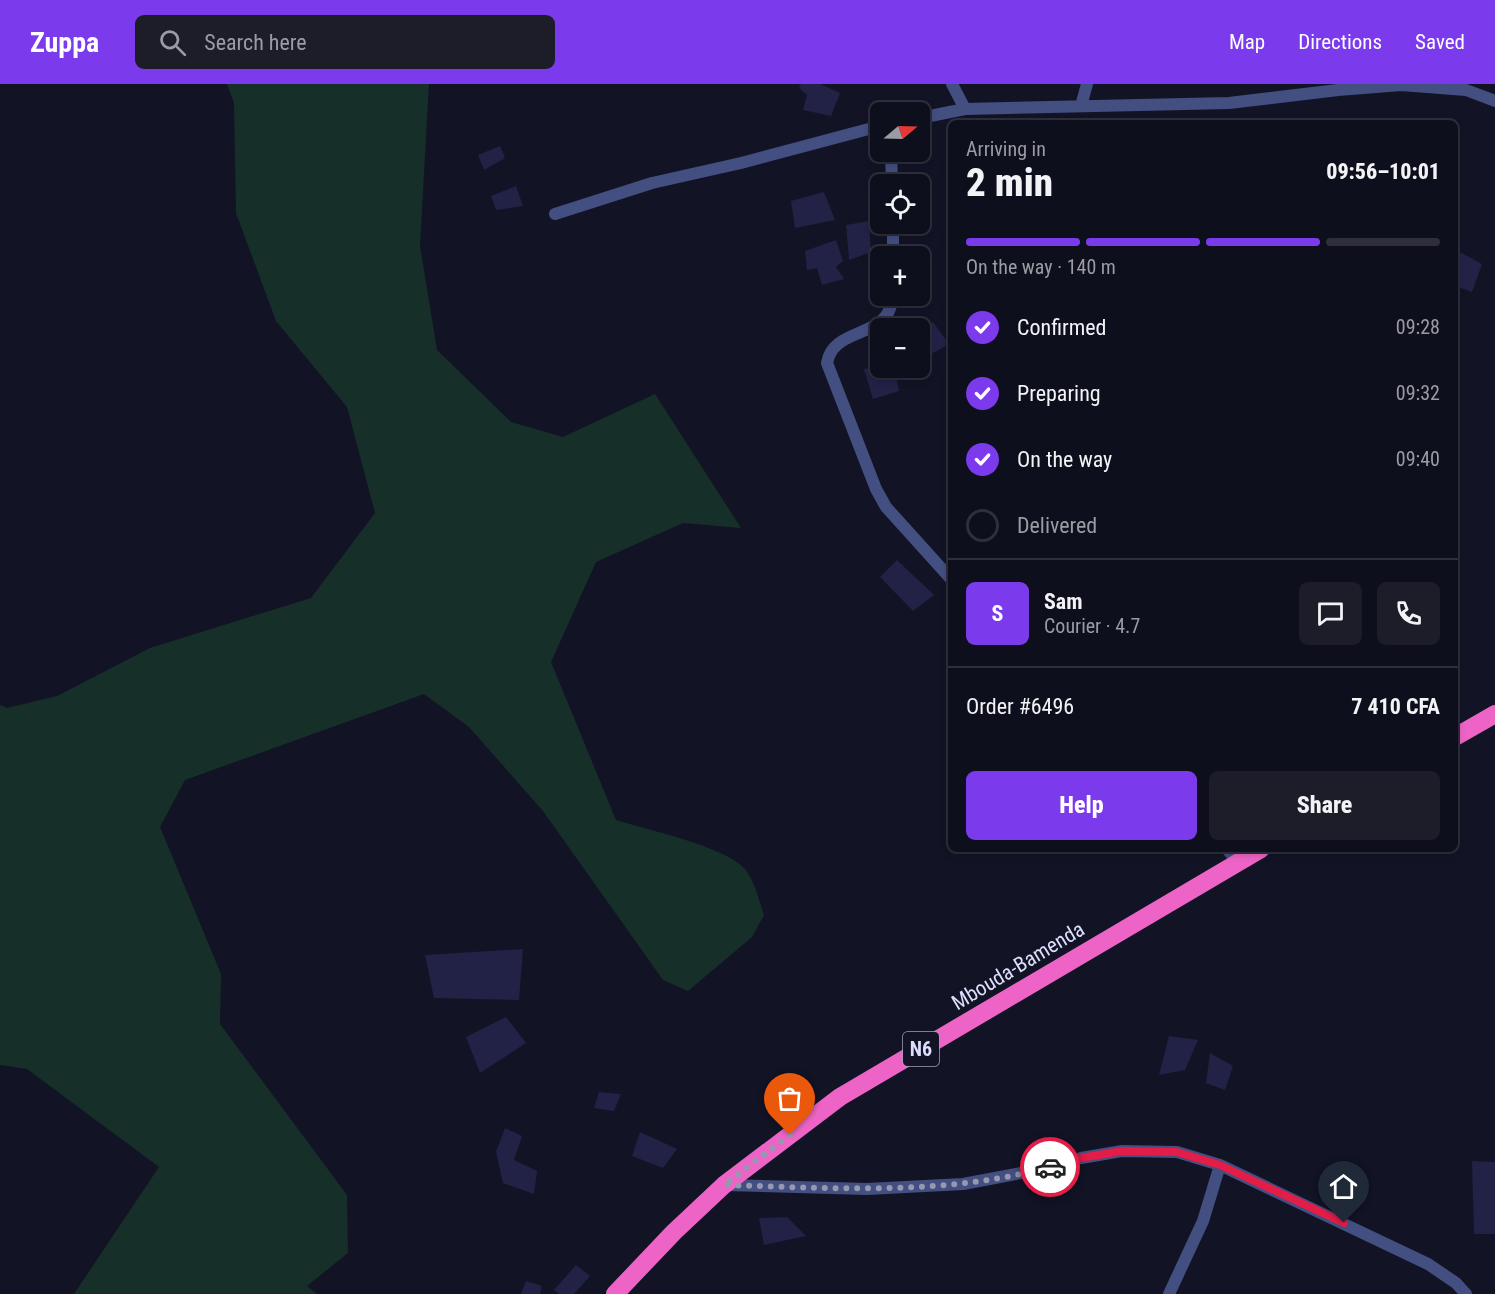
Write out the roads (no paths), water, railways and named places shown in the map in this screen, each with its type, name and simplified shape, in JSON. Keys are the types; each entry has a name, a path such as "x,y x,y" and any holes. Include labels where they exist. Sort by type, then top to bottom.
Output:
{"highway":[{"path":"1458,735 1495,714"},
{"name":"Mbouda-Bamenda","path":"615,1294 674,1232 724,1185 840,1097 1233,856 1249,852"}],"street":[{"path":"952,84 965,109"},
{"path":"1081,106 1088,84"},
{"path":"930,116 965,109 1229,103 1315,88 1401,85 1466,90 1495,101"},
{"path":"555,214 652,183 741,163 870,129"},
{"path":"891,306 890,312 882,321 835,345 829,353 827,363 876,489 886,507 948,576"},
{"path":"724,1185 867,1189 963,1184 1122,1151 1177,1152 1220,1165 1428,1264 1456,1283 1466,1294"},
{"path":"1169,1294 1203,1221 1220,1165"}]}
